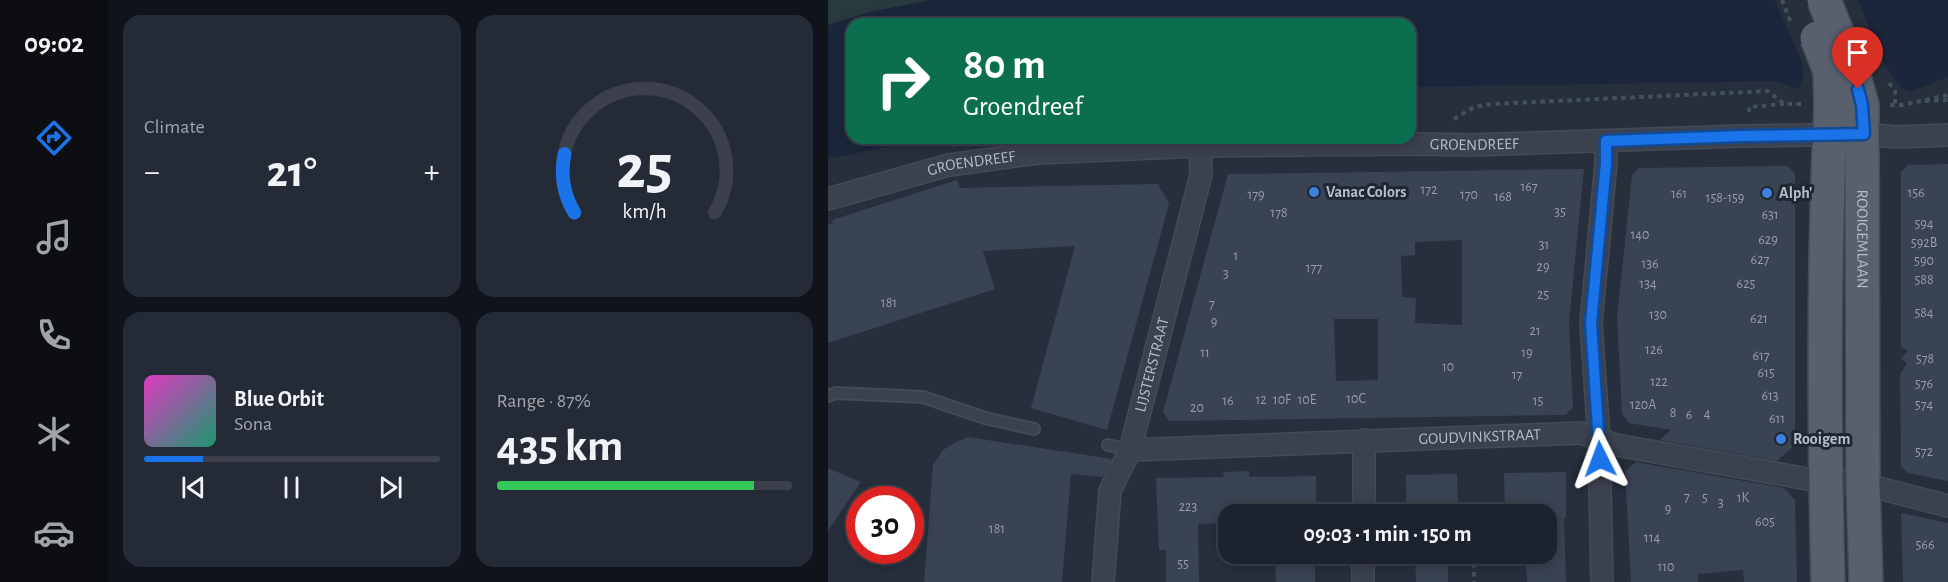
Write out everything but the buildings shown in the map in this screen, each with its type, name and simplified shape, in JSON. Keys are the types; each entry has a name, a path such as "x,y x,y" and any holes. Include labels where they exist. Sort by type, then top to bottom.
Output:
{"main road":[{"name":"ROOIGEMLAAN","path":"1802,0 1845,115 1866,582"},
{"name":"ROOIGEMLAAN","path":"1824,0 1853,73 1845,115 1827,177 1824,481 1828,582"}],"street":[{"name":"GROENDREEF","path":"828,198 950,165 1038,153 1200,146 1472,145 1606,141 1845,115 1895,137 1948,135"},
{"path":"1602,582 1599,439 1591,323 1606,163 1606,141"},
{"name":"LIJSTERSTRAAT","path":"1103,582 1110,491 1130,450 1201,175 1200,146"},
{"name":"GOUDVINKSTRAAT","path":"1130,450 1581,433 1616,445 1824,481"},
{"path":"1364,441 1364,504"},
{"path":"1824,481 1863,484 1948,506"},
{"path":"1363,564 1363,582"}],"lane":[{"path":"828,396 836,393 923,397 985,418 1034,429"},
{"path":"1108,446 1130,450"}],"path":[{"path":"1450,122 1474,107 1492,104 1768,92 1784,104"},
{"path":"1749,112 1749,107 1784,104 1845,115 1948,95"},
{"path":"1911,101 1948,100"},
{"path":"1474,564 1474,582"}],"shaded area":[{"path":"828,0 931,0 870,12 828,25"}],"water":[{"path":"931,0 1948,0 1948,77 1901,95 1807,93 1776,81 1416,87 1416,18 851,18"},
{"path":"846,19 846,144 899,144 828,159 828,25"}],"pier":[{"path":"1775,0 1858,0 1886,68 1901,87 1912,94 1901,98 1806,96 1797,92 1804,75 1802,62"}],"place":[{"name":"Vanac Colors","path":"1314,192"},
{"name":"Alph'","path":"1767,193"},
{"name":"Rooigem","path":"1781,439"}],"route":[{"path":"1600,459 1591,323 1606,163 1606,141 1864,134 1862,105 1858,89"}]}
